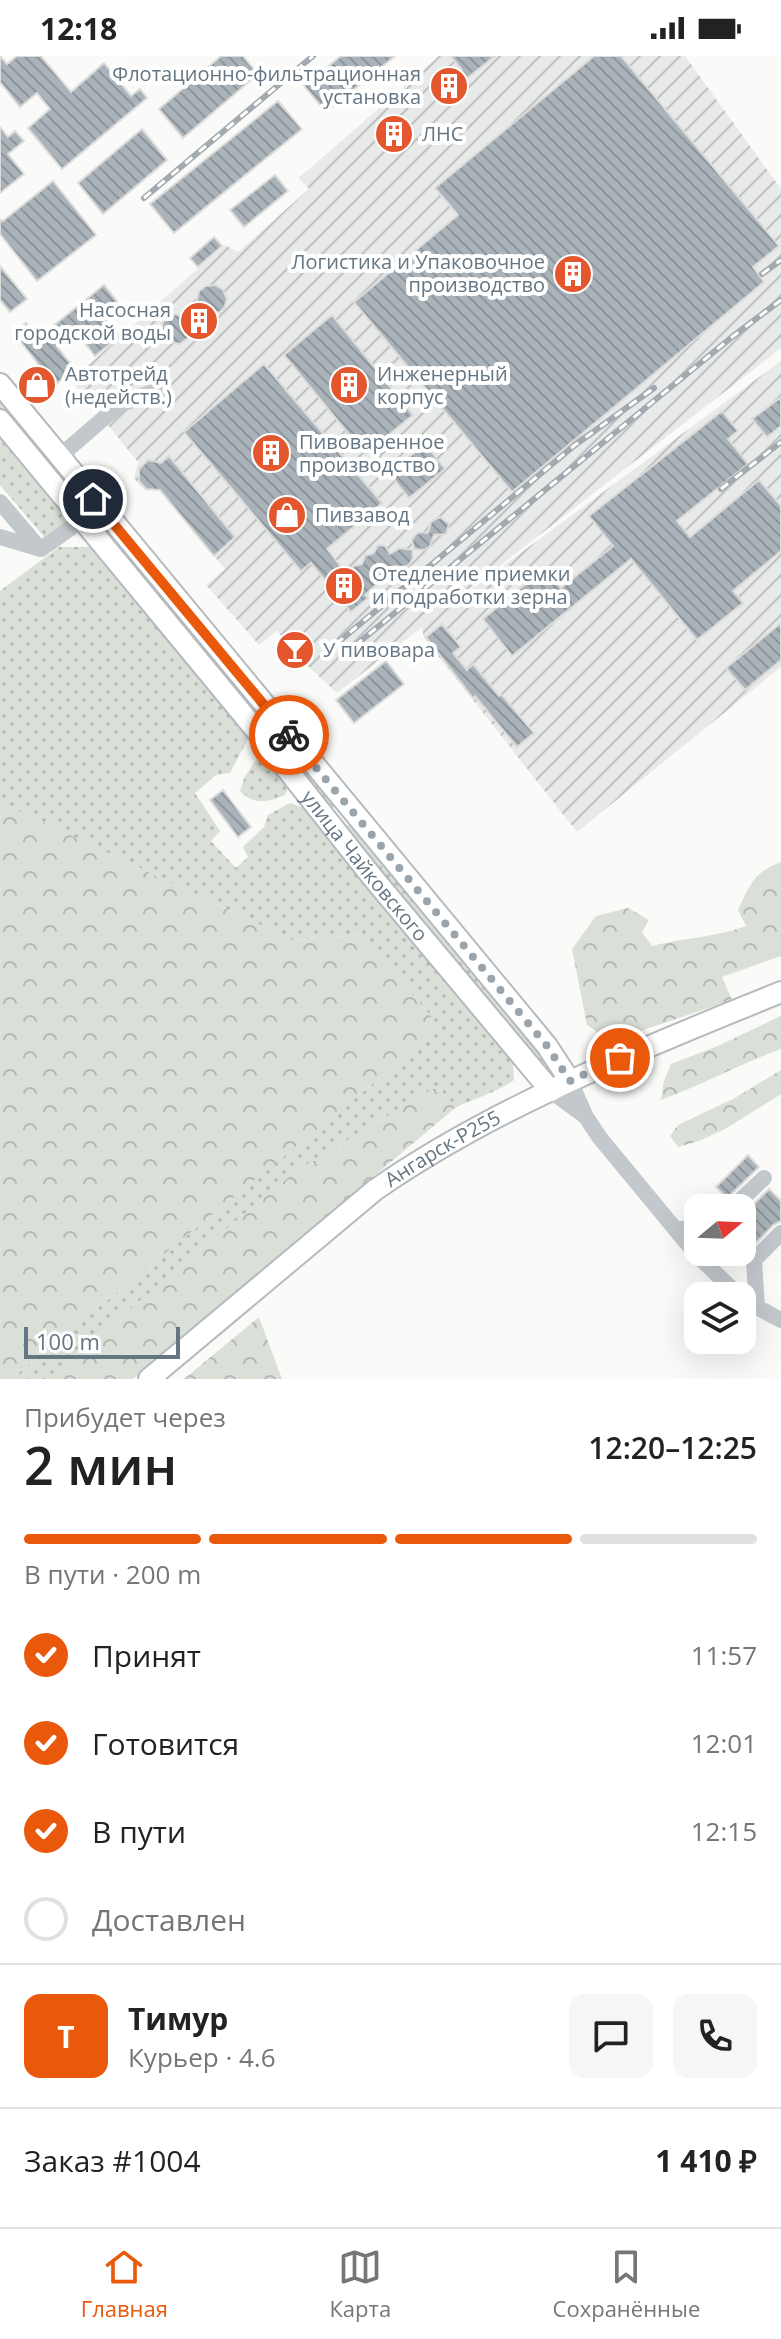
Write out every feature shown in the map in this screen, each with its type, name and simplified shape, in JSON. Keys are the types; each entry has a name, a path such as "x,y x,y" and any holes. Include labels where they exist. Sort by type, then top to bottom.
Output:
{"main road":[{"name":"улица Чайковского","path":"0,384 547,1046 570,1081"},
{"name":"улица Чайковского","path":"0,420 551,1091"},
{"name":"Ангарск-Р255","path":"149,1379 375,1190 415,1162 570,1081 781,992"}],"street":[{"path":"59,457 119,405 163,388"},
{"path":"0,502 41,549"},
{"path":"41,549 82,520"},
{"path":"0,537 41,549"},
{"path":"332,826 351,810"},
{"name":"улица Чайковского","path":"570,1081 586,1117 600,1138 695,1253 725,1282"},
{"name":"улица Чайковского","path":"551,1091 586,1117"},
{"path":"747,1194 764,1178"},
{"path":"676,1230 684,1229"},
{"path":"756,1249 781,1233"},
{"path":"750,1266 757,1308"},
{"name":"улица Чайковского","path":"757,1308 781,1320"}],"shaded area":[{"name":"Пивзавод","path":"439,56 685,56 781,189 781,348 435,616 781,361 781,667 577,832 424,638 422,627 337,693 299,658 277,631 259,645 206,585 225,569 158,489 141,487 134,478 138,462 71,380 225,245 238,252 309,189 299,178"}],"green space":[{"path":"0,393 338,803 330,811 0,412"},
{"path":"0,432 70,516 64,528 46,539 0,485"},
{"path":"59,547 94,547 249,737 230,773 216,775 195,793 220,831 211,841 236,868 248,857 243,847 264,827 268,815 290,803 304,808 513,1063 514,1080 455,1108 438,1086 295,1172 46,1379 11,1379 441,1028 361,935 292,940 0,802 0,591"},
{"path":"267,757 289,786 285,795 256,801 240,791 245,776 256,760"},
{"path":"0,802 292,940 361,935 441,1028 11,1379 0,1379"},
{"path":"354,820 549,1059 541,1067 344,828"},
{"path":"781,862 781,956 722,977 732,1000 611,1041 587,1025 572,949 596,916 628,908 649,920 642,932 652,946 735,930 746,926 738,910 750,887 765,870"},
{"path":"781,1016 781,1049 661,1100 671,1064"},
{"path":"781,1070 781,1094 725,1129 678,1147 670,1136 678,1125 735,1098"},
{"path":"438,1086 455,1108 133,1379 46,1379 295,1172"},
{"path":"259,1317 282,1379 184,1379"}],"building":[{"path":"0,56 7,64 17,56 41,56 71,92 104,63 131,96 140,89 147,98 62,169 28,128 50,109 37,93 20,107 0,82"},
{"path":"221,56 243,56 258,74 183,138 159,109"},
{"path":"341,56 395,56 326,112 304,86"},
{"path":"451,56 495,56 446,95 440,86 462,70"},
{"name":"Логистика и Упаковочное производство","path":"594,56 621,56 779,246 753,267 764,282 512,492 354,302 458,215 435,188"},
{"path":"278,101 302,129 174,233 150,204"},
{"path":"0,127 8,137 15,131 24,141 8,154 24,174 0,193"},
{"path":"142,129 167,160 103,214 78,183"},
{"path":"275,175 288,191 244,227 230,210"},
{"path":"53,181 96,235 37,281 0,234 0,220 3,221"},
{"path":"214,237 222,246 198,267 190,258"},
{"path":"0,266 27,299 10,312 0,300"},
{"path":"104,285 117,301 101,313 120,336 95,356 77,333 58,348 75,369 44,394 31,378 42,369 14,333 26,323 38,338"},
{"path":"215,285 223,290 227,299 220,312 202,315 210,325 200,333 194,325 188,338 180,344 166,341 161,334 163,322 175,314 186,318 198,309 199,291"},
{"name":"Инженерный корпус","path":"332,315 413,415 365,454 284,355"},
{"name":"Пивоваренное производство","path":"264,364 382,503 327,549 347,574 354,566 362,564 365,556 374,553 378,545 385,546 390,554 400,548 412,550 413,558 409,565 394,566 392,578 378,583 365,595 368,598 351,612 311,563 301,571 184,432"},
{"path":"781,397 781,426 767,437 752,419"},
{"path":"722,411 738,431 728,439 748,464 677,521 690,537 759,480 781,506 781,551 733,591 743,603 697,640 631,559 512,656 483,619 545,568 561,588 613,546 589,516"},
{"path":"425,444 445,469 409,498 389,473"},
{"path":"169,456 235,537 214,556 160,490 146,489 139,481 139,469 148,460 161,463"},
{"path":"440,517 449,524 446,534 434,535 425,550 414,549 412,540 416,534 428,533 431,522"},
{"path":"781,623 781,660 745,690 726,668"},
{"path":"442,624 461,647 453,653 467,670 473,664 534,733 517,747 475,696 473,698 426,637"},
{"path":"386,661 404,684 354,723 336,700"},
{"path":"223,790 251,827 238,837 210,800"},
{"path":"748,1155 759,1167 731,1194 723,1194 716,1187"},
{"path":"769,1189 781,1201 781,1221 756,1243 756,1202"}],"railway":[{"path":"144,198 313,56"},
{"path":"762,274 781,260"},
{"path":"341,657 781,300"},
{"path":"336,644 575,445 654,388"},
{"path":"721,489 781,442"}],"way so far":[{"path":"289,735 547,1046 570,1081 620,1058"}],"place":[{"name":"Флотационно-фильтрационная установка","path":"449,86"},
{"name":"ЛНС","path":"394,134"},
{"name":"Логистика и Упаковочное производство","path":"573,274"},
{"name":"Насосная городской воды","path":"199,321"},
{"name":"Автотрейд (недейств.)","path":"37,385"},
{"name":"Инженерный корпус","path":"349,385"},
{"name":"Пивоваренное производство","path":"271,453"},
{"name":"Пивзавод","path":"287,515"},
{"name":"Отедление приемки и подработки зерна","path":"344,586"},
{"name":"У пивовара","path":"295,650"}],"route":[{"path":"93,499 289,735"}]}
